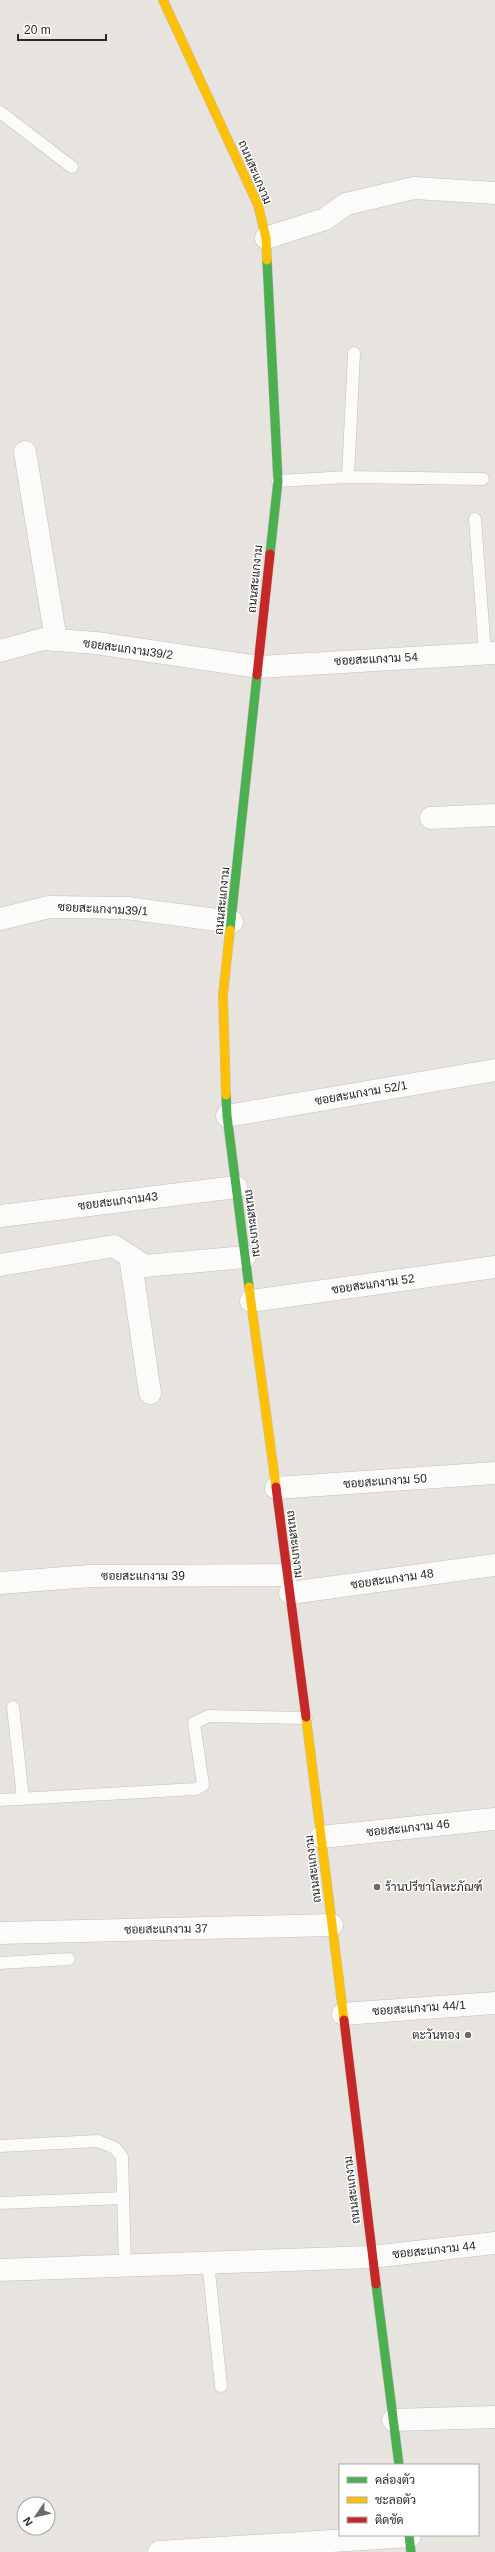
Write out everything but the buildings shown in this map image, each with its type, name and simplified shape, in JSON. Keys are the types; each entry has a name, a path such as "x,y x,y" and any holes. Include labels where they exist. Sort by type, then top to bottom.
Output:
{"street":[{"name":"ถนนสะแกงาม","path":"163,0 258,204 266,238 278,481 223,995 227,1116 306,1718 399,2464"},
{"path":"266,238 325,219 346,204 414,188 495,193"},
{"path":"25,452 56,640"},
{"name":"ซอยสะแกงาม39/2","path":"0,651 43,639 96,643 258,667"},
{"name":"ซอยสะแกงาม 54","path":"258,667 490,653"},
{"path":"431,818 495,815"},
{"name":"ซอยสะแกงาม39/1","path":"0,919 49,907 127,908 232,922"},
{"name":"ซอยสะแกงาม 52/1","path":"227,1116 495,1070"},
{"name":"ซอยสะแกงาม43","path":"0,1216 236,1187"},
{"path":"0,1265 114,1246 145,1266 245,1257"},
{"path":"130,1256 150,1393"},
{"name":"ซอยสะแกงาม 52","path":"251,1301 495,1267"},
{"name":"ซอยสะแกงาม 50","path":"276,1488 495,1473"},
{"name":"ซอยสะแกงาม 48","path":"288,1584 495,1565"},
{"name":"ซอยสะแกงาม 39","path":"0,1583 90,1576 288,1584"},
{"name":"ซอยสะแกงาม 46","path":"321,1837 495,1819"},
{"name":"ซอยสะแกงาม 37","path":"0,1933 332,1926"},
{"name":"ซอยสะแกงาม 44/1","path":"343,2014 495,2003"},
{"name":"ซอยสะแกงาม 44","path":"0,2270 372,2257 495,2243"},
{"path":"393,2420 495,2416"},
{"path":"159,2552 410,2541"}],"lane":[{"path":"0,112 72,167"},
{"path":"348,477 354,353"},
{"path":"278,481 348,477 483,479"},
{"path":"476,519 490,653"},
{"path":"14,1707 23,1799"},
{"path":"0,1800 196,1789 202,1785 194,1723 209,1716 306,1718"},
{"path":"0,1963 69,1959"},
{"path":"0,2146 98,2141 115,2148 122,2157 125,2265"},
{"path":"0,2203 123,2198"},
{"path":"208,2262 221,2386"}],"traffic: fast":[{"path":"267,260 278,481 270,554"},
{"path":"230,930 257,675"},
{"path":"226,1095 227,1116 249,1287"},
{"path":"376,2284 399,2464"},
{"path":"409,2536 411,2552"}],"traffic: slow":[{"path":"163,0 258,205 266,238 267,260"},
{"path":"226,1095 223,995 230,930"},
{"path":"249,1287 276,1487"},
{"path":"306,1717 344,2020"}],"traffic: jam":[{"path":"257,675 270,554"},
{"path":"276,1487 306,1717"},
{"path":"344,2020 376,2284"}],"place":[{"name":"ร้านปรีชาโลหะภัณฑ์","path":"377,1887"},
{"name":"ตะวันทอง","path":"468,2035"}]}
